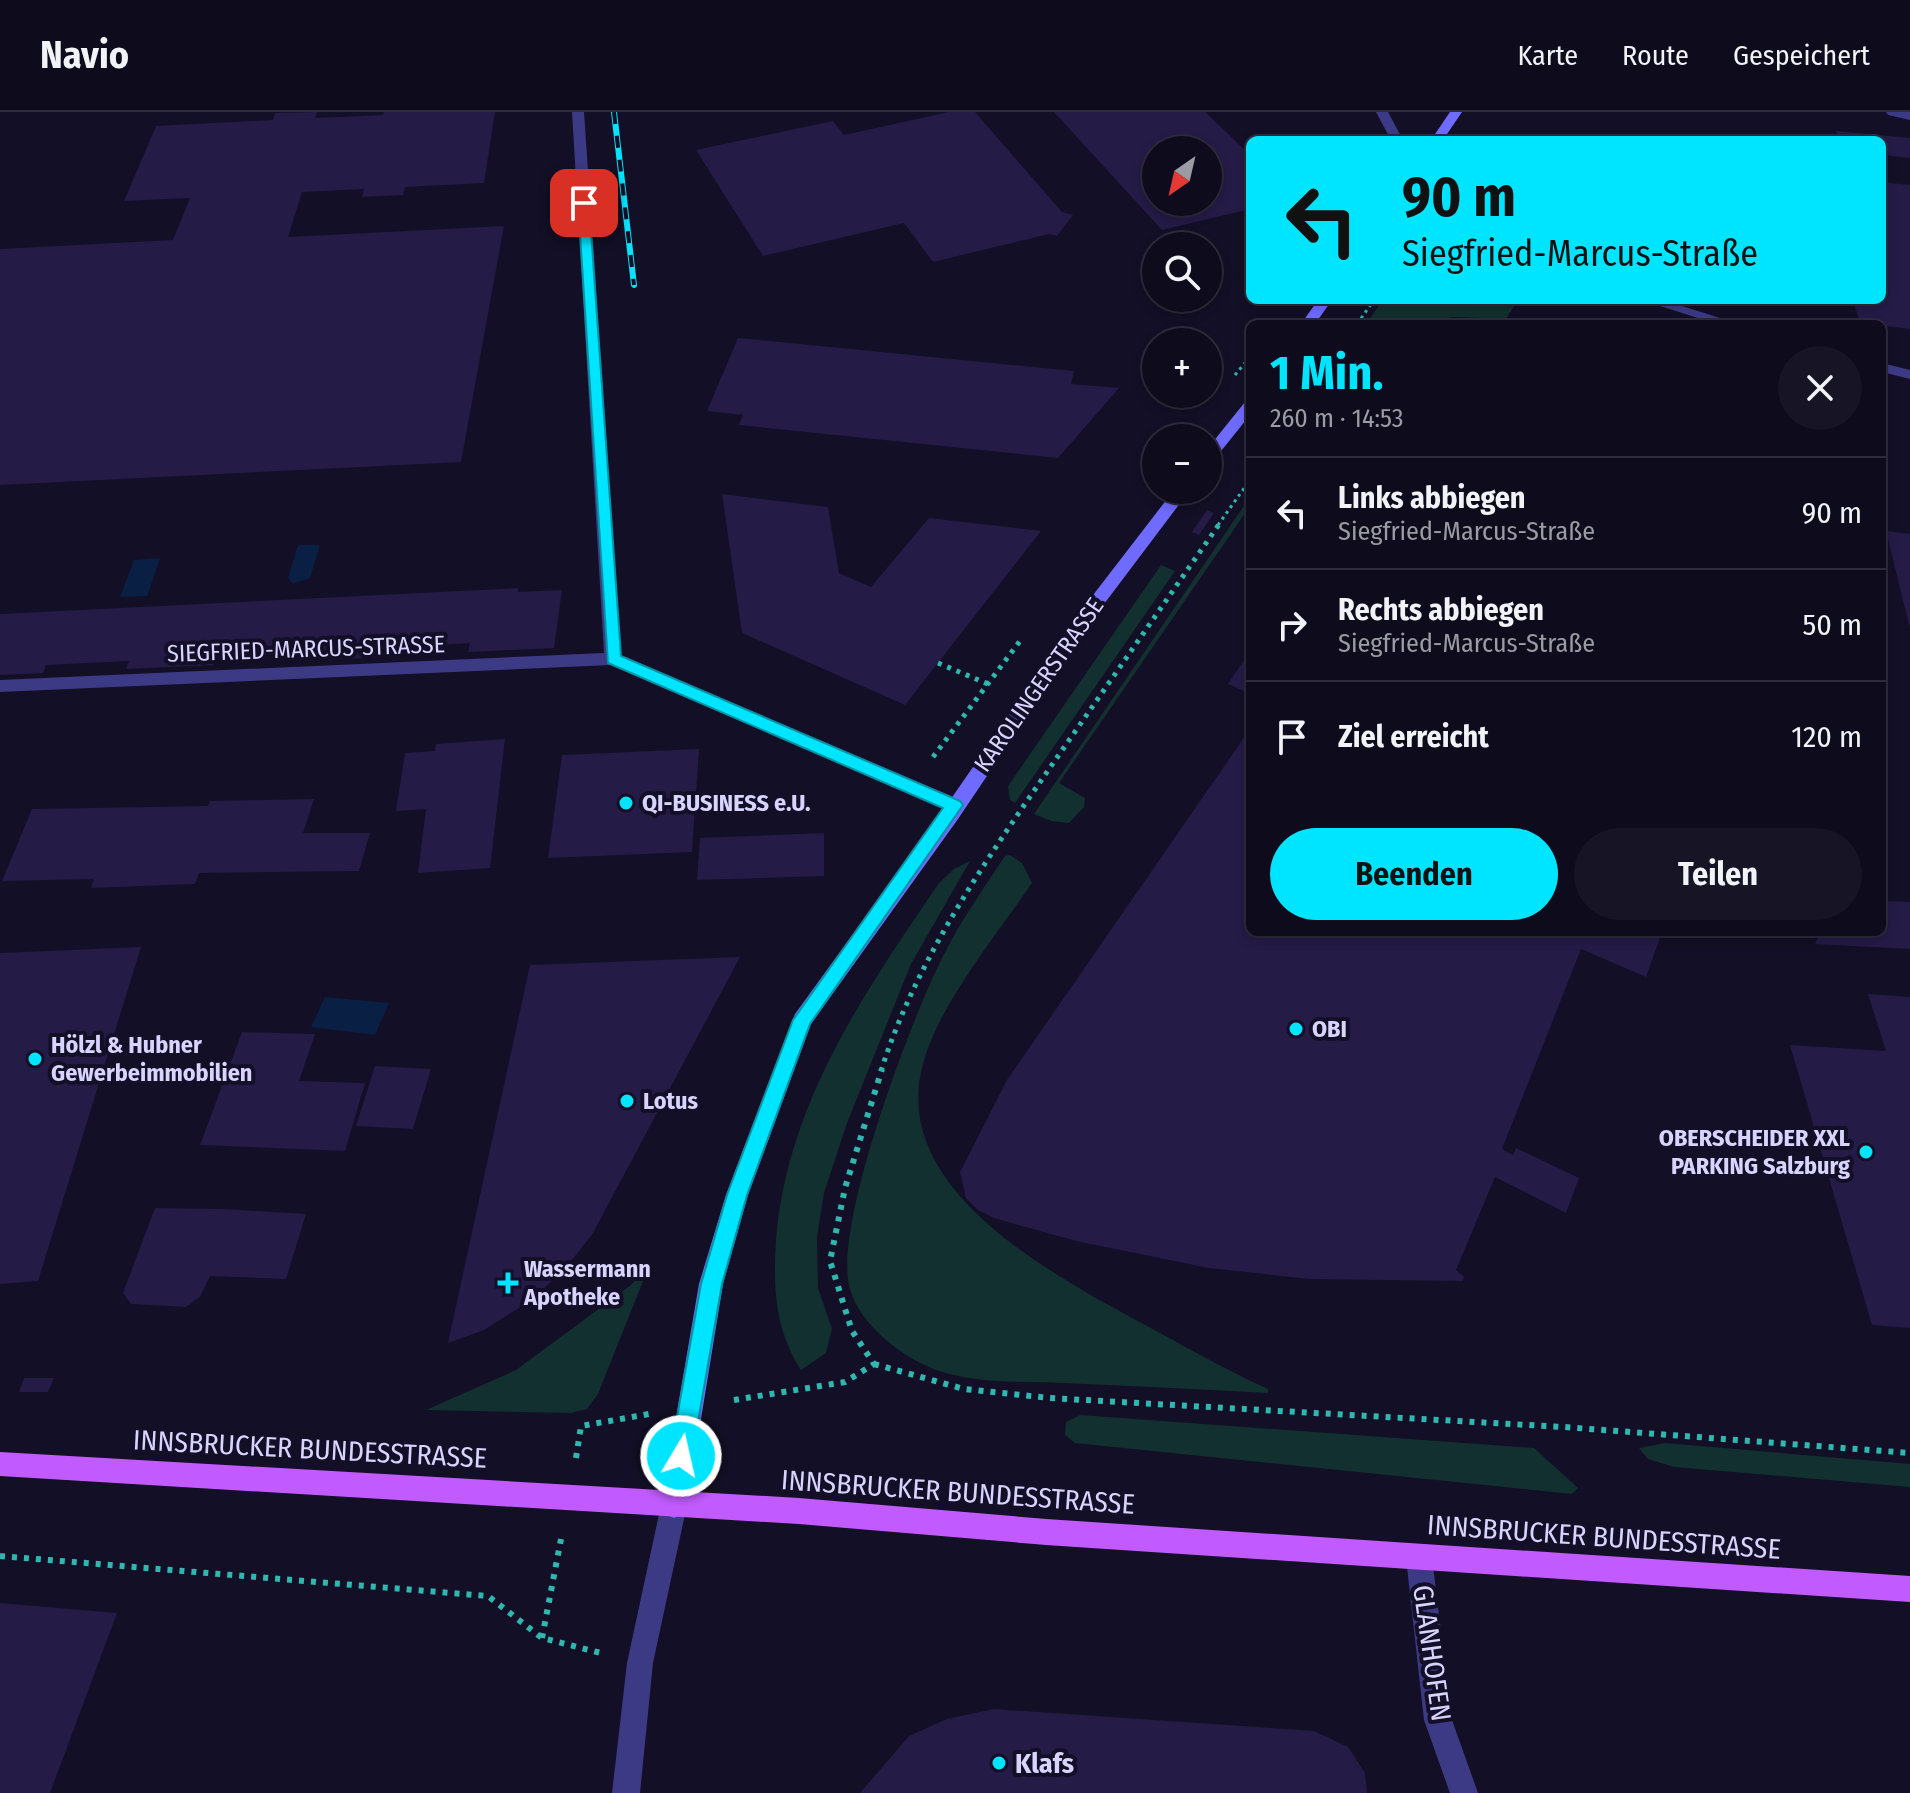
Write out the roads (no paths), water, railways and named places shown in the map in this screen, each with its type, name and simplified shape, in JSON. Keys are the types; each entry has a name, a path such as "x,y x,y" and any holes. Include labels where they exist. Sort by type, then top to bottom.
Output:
{"main road":[{"name":"INNSBRUCKER BUNDESSTRASSE","path":"0,1464 799,1511 1906,1592"}],"street":[{"path":"578,112 613,659"},
{"path":"1382,112 1395,136"},
{"path":"1440,136 1456,112"},
{"path":"1892,112 1910,116"},
{"path":"1662,304 1718,320"},
{"path":"1886,368 1910,375"},
{"path":"1222,440 1246,410"},
{"name":"KAROLINGERSTRASSE","path":"674,1505 715,1269 737,1195 802,1020 1086,616 1171,504"},
{"name":"SIEGFRIED-MARCUS-STRASSE","path":"0,686 613,659 954,805"},
{"path":"626,1793 640,1663 674,1505"},
{"name":"GLANHOFEN","path":"1419,1558 1438,1720 1464,1793"}],"water":[{"path":"298,545 320,545 310,578 293,584 288,578"},
{"path":"160,558 147,596 120,597 134,560"},
{"path":"325,997 389,1003 375,1035 311,1027"}],"railway":[{"path":"614,112 634,285"}],"place":[{"name":"QI-BUSINESS e.U.","path":"626,803"},
{"name":"OBI","path":"1296,1029"},
{"name":"Hölzl & Hubner Gewerbeimmobilien","path":"35,1059"},
{"name":"Lotus","path":"627,1101"},
{"name":"OBERSCHEIDER XXL PARKING Salzburg","path":"1866,1152"},
{"name":"Wassermann Apotheke","path":"508,1283"},
{"name":"Klafs","path":"999,1763"}]}
